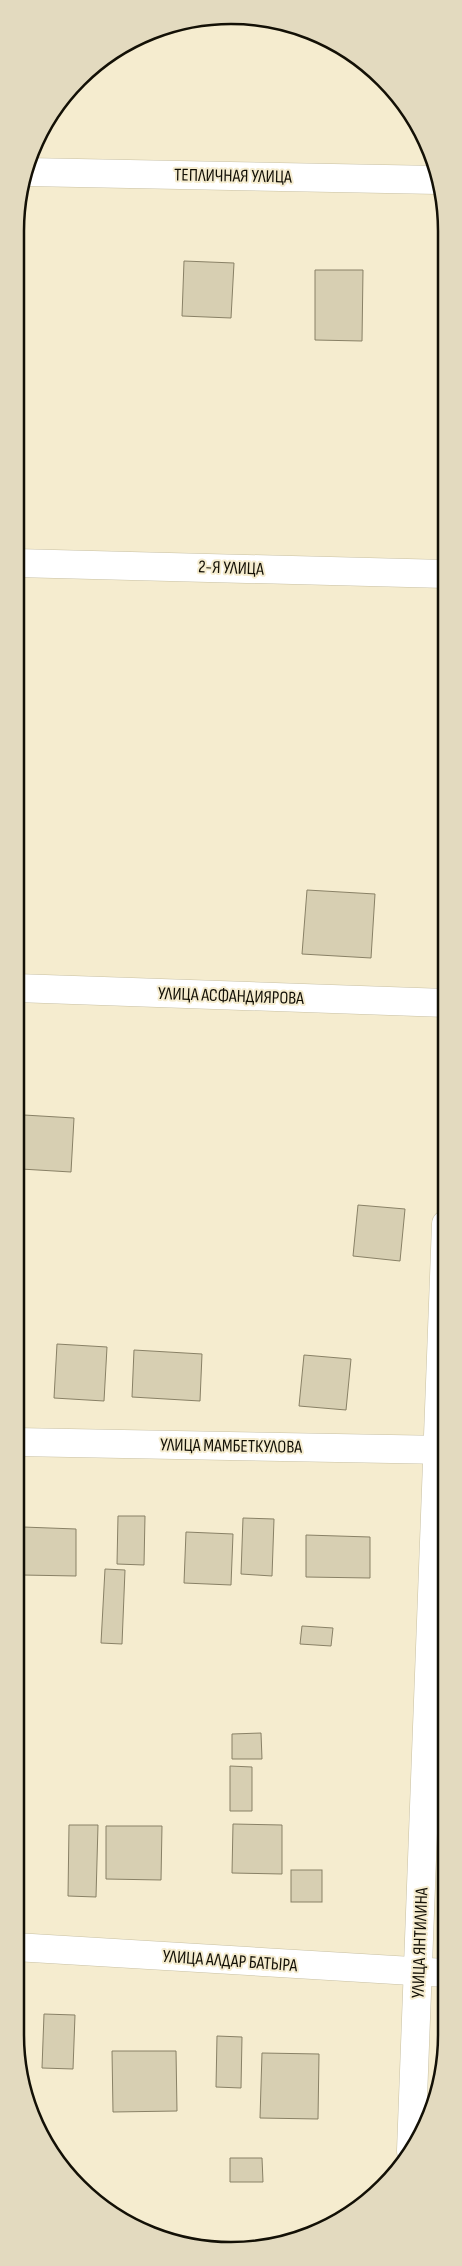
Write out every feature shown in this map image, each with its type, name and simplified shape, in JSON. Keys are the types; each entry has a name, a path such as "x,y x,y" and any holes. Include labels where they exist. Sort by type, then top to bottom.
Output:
{"street":[{"name":"ТЕПЛИЧНАЯ УЛИЦА","path":"33,172 432,180"},
{"name":"2-Я УЛИЦА","path":"24,562 438,574"},
{"name":"УЛИЦА АСФАНДИЯРОВА","path":"24,988 438,1003"},
{"name":"УЛИЦА МАМБЕТКУЛОВА","path":"24,1442 438,1450"},
{"name":"УЛИЦА ЯНТИЛИНА","path":"412,2136 438,1537"},
{"name":"УЛИЦА АЛДАР БАТЫРА","path":"24,1949 438,1973"}],"building":[{"path":"184,261 234,263 231,318 182,316"},
{"path":"315,270 363,270 362,341 315,340"},
{"path":"307,890 375,894 371,958 302,954"},
{"path":"24,1115 74,1118 71,1172 24,1169"},
{"path":"358,1205 405,1209 400,1261 353,1256"},
{"path":"57,1344 107,1347 104,1401 54,1398"},
{"path":"134,1350 202,1354 200,1401 132,1397"},
{"path":"304,1355 351,1359 346,1410 299,1406"},
{"path":"118,1516 145,1516 144,1565 117,1564"},
{"path":"243,1518 274,1519 272,1576 241,1574"},
{"path":"24,1527 76,1529 76,1576 24,1575"},
{"path":"186,1532 233,1534 231,1585 184,1583"},
{"path":"306,1535 370,1537 370,1578 306,1577"},
{"path":"105,1569 125,1570 122,1644 101,1643"},
{"path":"302,1626 333,1628 331,1646 300,1644"},
{"path":"261,1733 262,1759 232,1759 232,1734"},
{"path":"230,1766 252,1767 252,1811 230,1811"},
{"path":"233,1824 282,1825 282,1874 232,1873"},
{"path":"69,1825 98,1825 96,1897 68,1896"},
{"path":"106,1826 162,1826 161,1880 106,1879"},
{"path":"291,1870 322,1870 322,1902 291,1902"},
{"path":"44,2014 75,2015 73,2069 42,2068"},
{"path":"217,2036 242,2037 241,2088 216,2087"},
{"path":"112,2051 176,2051 177,2111 113,2112"},
{"path":"262,2053 319,2054 318,2119 260,2118"},
{"path":"230,2158 262,2158 263,2182 230,2182"}]}
